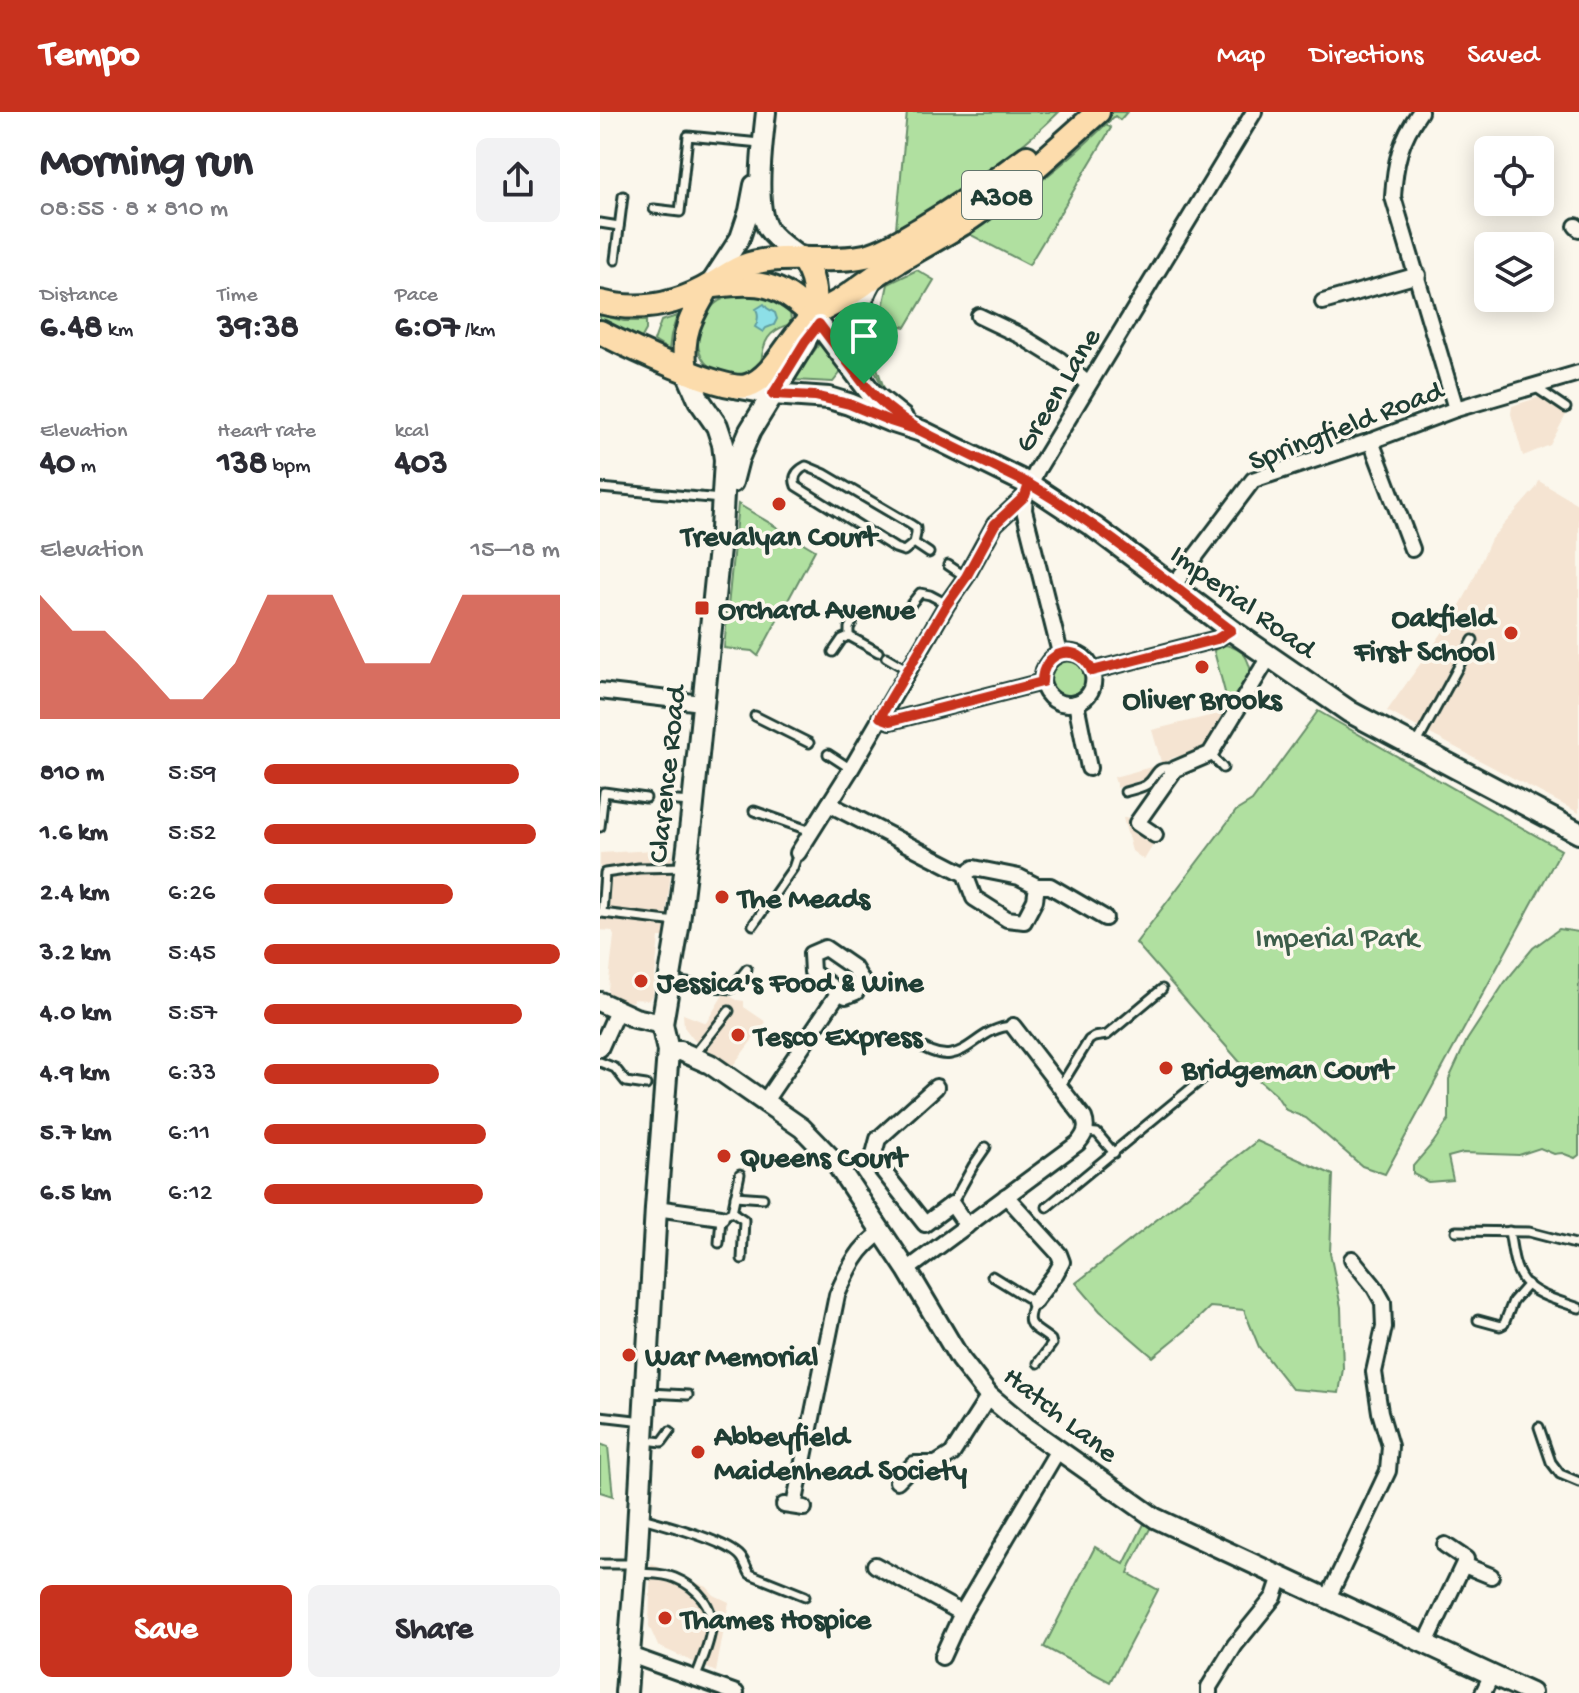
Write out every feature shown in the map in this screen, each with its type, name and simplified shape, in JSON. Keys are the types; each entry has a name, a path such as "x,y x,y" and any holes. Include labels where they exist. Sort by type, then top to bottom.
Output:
{"main road":[{"name":"A308","path":"709,286 736,268 750,263 772,259 848,258 889,246 970,199 1080,112"},
{"name":"A308","path":"816,320 873,277 965,222 1004,194 1098,112"},
{"path":"600,334 686,370 735,387 747,386 760,379 816,320 815,286 810,270 801,258"},
{"path":"864,384 856,353 855,329 861,300 873,277"},
{"name":"Imperial Road","path":"709,286 741,283 767,286 792,297 816,320 864,384 885,406 921,431 1094,527 1231,630 1350,712 1579,833"},
{"path":"600,302 641,308 672,302 709,286"},
{"name":"Clarence Road","path":"662,1024 679,922 693,802 723,499 723,444 717,426 699,400 686,370 683,348 693,314 709,286"},
{"name":"Clarence Road","path":"721,529 738,459 750,431 816,320"},
{"name":"Imperial Road","path":"735,387 773,394 829,398 921,431"},
{"path":"626,1693 668,1051 662,1024"}],"street":[{"name":"Clarence Road","path":"766,112 762,217 771,234 801,258"},
{"name":"Green Lane","path":"798,853 995,524 1027,490 1254,112"},
{"path":"1420,112 1407,131 1395,167 1393,197 1456,409"},
{"name":"Clarence Road","path":"709,286 734,249 744,227 763,143"},
{"path":"1323,302 1418,275"},
{"path":"979,316 1021,336 1060,360 1088,384"},
{"name":"Springfield Road","path":"1173,586 1253,480 1456,409 1579,373"},
{"path":"1371,441 1412,549"},
{"path":"1027,490 1024,510 1060,653"},
{"path":"1092,671 1217,639 1231,630"},
{"path":"1060,653 1077,654 1084,658 1092,671 1091,690 1076,703 1054,701 1047,695 1042,682 1046,663 1060,653"},
{"path":"1155,835 1137,823 1175,769 1210,754 1269,657"},
{"path":"880,717 891,721 1042,682"},
{"path":"600,691 702,703"},
{"path":"1076,703 1089,768"},
{"path":"829,804 965,874 974,898 1007,919 1024,921 1035,900 1037,886"},
{"path":"965,874 974,868 1019,877 1037,886 1050,886 1105,918"},
{"path":"765,1101 839,992"},
{"path":"600,1049 608,1007 662,1024"},
{"path":"907,1270 1078,1143 1085,1132 1087,1125 1084,1118 1013,1026"},
{"name":"Hatch Lane","path":"668,1051 680,1051 710,1064 802,1128 835,1162 907,1270 960,1359 989,1396 1026,1427 1155,1518 1531,1693"},
{"path":"936,1087 878,1139 874,1154 880,1167 925,1224 952,1204 967,1226"},
{"path":"1006,1196 1059,1254 1062,1262 1034,1302"},
{"path":"656,1208 727,1214"},
{"path":"794,1506 837,1295 850,1266 867,1241 881,1233"},
{"path":"1328,1598 1388,1471 1390,1446 1380,1412 1374,1372 1384,1327 1383,1302 1352,1259"},
{"path":"897,1481 914,1464 936,1464 952,1454 989,1396"},
{"path":"942,1657 962,1613 1058,1450"},
{"path":"1445,1545 1465,1562 1491,1576"},
{"path":"1426,1643 1465,1562"},
{"path":"875,1565 962,1613"},
{"path":"1209,1693 1209,1687 1235,1645 1274,1597 1281,1576"},
{"path":"630,1655 736,1693"},
{"path":"1483,1693 1492,1674"}],"lane":[{"path":"654,209 680,212 688,136 763,143"},
{"path":"615,260 623,196"},
{"path":"600,223 619,226"},
{"path":"1534,386 1566,408"},
{"path":"806,466 814,469 910,524 916,528 914,543 904,551 895,548 796,486 798,471 806,466"},
{"path":"600,488 723,499"},
{"path":"914,543 929,553"},
{"path":"948,565 966,577"},
{"path":"907,609 920,593 947,604"},
{"path":"849,636 854,619"},
{"path":"849,636 878,652"},
{"path":"833,652 842,639 849,636"},
{"path":"1416,747 1473,640"},
{"path":"886,657 908,670"},
{"path":"755,716 809,743"},
{"path":"828,754 851,769"},
{"path":"1210,754 1223,768"},
{"path":"1125,792 1147,785 1156,771 1165,767 1175,769"},
{"path":"600,827 604,792 646,798"},
{"path":"664,800 693,802"},
{"path":"754,811 811,831"},
{"path":"753,925 793,868 798,853"},
{"path":"679,922 602,913 605,873 639,868 685,867"},
{"path":"669,981 731,989 747,969"},
{"path":"1060,1087 1089,1040 1107,1035 1162,989"},
{"path":"694,1056 729,1011"},
{"path":"913,1041 924,1050 948,1054 960,1052 997,1029 1013,1026"},
{"path":"600,1062 615,1068 626,1082 646,1085"},
{"path":"1047,1207 1206,1076"},
{"path":"1085,1132 1097,1133 1114,1153"},
{"path":"952,1204 986,1147"},
{"path":"719,1243 740,1174"},
{"path":"735,1196 763,1198"},
{"path":"727,1214 744,1220 742,1259"},
{"path":"1456,1231 1529,1232 1579,1245"},
{"path":"1509,1231 1523,1280 1538,1292 1579,1308"},
{"path":"992,1276 1034,1302 1027,1317 1029,1323 1052,1344 1038,1363"},
{"path":"1478,1320 1500,1326 1504,1324 1513,1301 1528,1284"},
{"path":"647,1393 688,1395"},
{"path":"600,1415 645,1431 662,1442 670,1431"},
{"path":"1539,1427 1551,1462 1560,1474 1579,1482"},
{"path":"639,1517 675,1526 717,1542 740,1555 750,1574 805,1596"},
{"path":"600,1564 636,1568 676,1578 700,1593 711,1613 711,1629 695,1679"}],"shaded area":[{"path":"1546,395 1567,413 1550,445 1523,456 1511,414 1512,406"},
{"name":"Oakfield First School","path":"1539,481 1579,505 1579,813 1387,711 1454,616 1491,539"},
{"path":"1230,711 1212,741 1198,754 1174,757 1162,765 1152,730"},
{"path":"1155,766 1147,778 1117,788 1114,777"},
{"path":"1123,818 1142,819 1161,832 1144,860 1132,851"},
{"path":"673,849 664,937 659,937 653,995 648,1000 633,999 633,1002 607,998 614,936 612,931 600,930 600,853"},
{"path":"724,993 744,1001 744,1007 766,1022 731,1068 694,1040 684,1027 683,1014 706,1023"},
{"path":"651,1564 707,1587 714,1595 729,1602 716,1672 658,1646 649,1626"}],"green space":[{"path":"907,112 1059,112 982,176 896,228"},
{"path":"1110,112 1127,112 1120,120 1115,116 1106,124 1111,128 1029,265 969,234 1073,155 1105,125 1101,121"},
{"path":"917,270 934,280 906,327 890,323 874,359 886,394 871,363 888,284"},
{"path":"750,293 779,301 789,310 790,324 776,330 768,338 761,364 753,370 736,375 714,370 700,353 699,330 703,319 719,301"},
{"path":"600,315 624,321 646,321 646,330 641,339 600,320"},
{"path":"677,316 669,350 654,341 661,321"},
{"path":"820,343 841,372 833,382 793,380"},
{"path":"738,504 815,550 758,656 752,651 724,648"},
{"path":"1226,645 1245,655 1252,676 1230,711 1214,651"},
{"path":"1067,660 1080,665 1085,678 1080,691 1067,696 1054,691 1049,678 1054,665"},
{"name":"Imperial Park","path":"1318,711 1561,850 1385,1174 1362,1166 1306,1118 1286,1110 1276,1095 1245,1068 1136,943 1236,811 1252,801"},
{"path":"1559,929 1579,932 1579,1155 1575,1158 1540,1148 1519,1155 1463,1153 1448,1157 1453,1180 1428,1182 1413,1174 1413,1166 1449,1119 1449,1079 1467,1040 1505,982 1533,948"},
{"path":"1257,1141 1333,1175 1330,1253 1341,1307 1343,1369 1339,1393 1292,1389 1259,1347 1244,1310 1210,1307 1153,1357 1100,1311 1076,1283"},
{"path":"600,1444 608,1447 613,1496 600,1492"},
{"path":"1145,1522 1152,1525 1128,1573 1158,1590 1110,1682 1044,1647 1095,1547 1124,1564"}],"water":[{"path":"764,304 775,313 777,319 763,332 755,327 758,318 756,309"}],"place":[{"name":"Trevalyan Court","path":"779,504"},
{"name":"Orchard Avenue","path":"702,608"},
{"name":"Oakfield First School","path":"1511,633"},
{"name":"Oliver Brooks","path":"1202,667"},
{"name":"The Meads","path":"722,897"},
{"name":"Jessica's Food & Wine","path":"641,981"},
{"name":"Tesco Express","path":"738,1035"},
{"name":"Bridgeman Court","path":"1166,1068"},
{"name":"Queens Court","path":"724,1156"},
{"name":"War Memorial","path":"629,1355"},
{"name":"Abbeyfield Maidenhead Society","path":"698,1452"},
{"name":"Thames Hospice","path":"665,1618"}],"route":[{"path":"864,384 819,324 773,394 815,396 849,404 921,431 1029,484 1025,496 995,524 880,717 891,721 1042,682 1046,663 1060,653 1077,654 1084,658 1092,671 1217,639 1231,630 1094,527 1029,484 994,467 921,431 885,406 864,384"}]}
